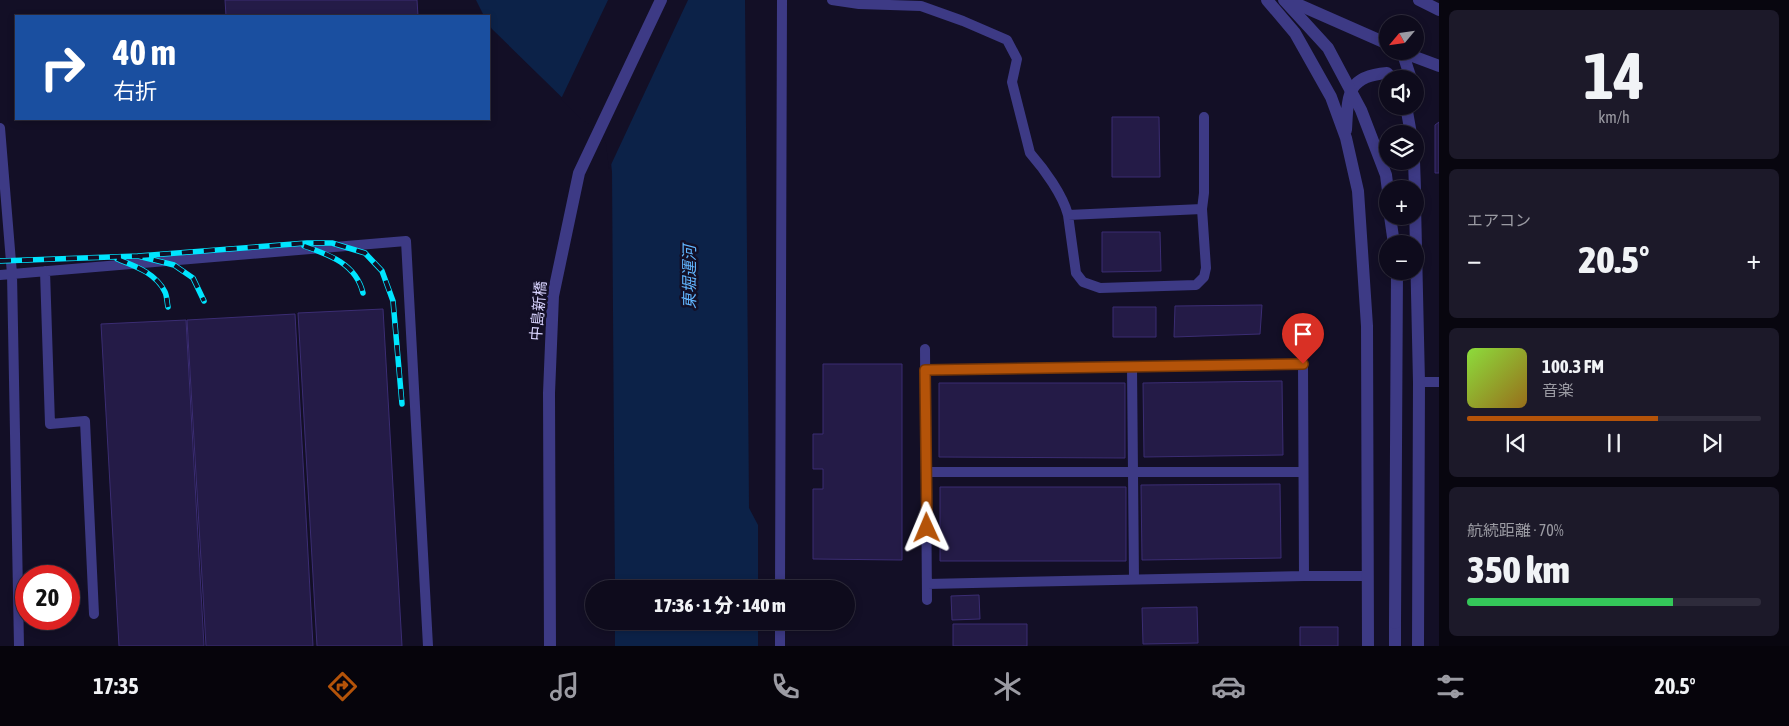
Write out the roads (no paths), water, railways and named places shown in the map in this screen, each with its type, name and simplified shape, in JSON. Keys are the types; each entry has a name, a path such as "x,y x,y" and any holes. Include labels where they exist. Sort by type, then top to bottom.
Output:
{"street":[{"name":"中島新橋","path":"550,646 549,393 552,296 579,173 661,0"},
{"path":"1267,0 1296,33 1331,97 1346,138 1358,191 1367,326 1368,646"},
{"path":"1284,0 1328,48 1362,110 1387,180"},
{"path":"1288,0 1379,40"},
{"path":"1419,0 1439,10"},
{"path":"1421,60 1439,66"},
{"path":"1346,138 1347,104 1350,91 1360,80 1372,74 1379,74"},
{"path":"1415,225 1419,382 1418,646"},
{"path":"1395,646 1397,280"}],"lane":[{"path":"780,580 782,0"},
{"path":"832,0 859,4 921,6 1007,40 1017,59 1012,82 1030,153 1065,205 1076,273 1083,282 1100,288 1196,285 1204,277 1206,268 1202,208 1204,193 1204,117"},
{"path":"0,128 12,274 19,646"},
{"path":"1068,215 1202,208"},
{"path":"0,275 406,241 428,646"},
{"path":"45,271 50,424 86,421 94,614"},
{"path":"925,349 927,600"},
{"path":"925,370 1303,364 1304,576"},
{"path":"1132,367 1134,579"},
{"path":"1419,382 1439,382"},
{"path":"926,472 1303,472"},
{"path":"927,584 1368,576"},
{"path":"780,630 780,646"}],"water":[{"name":"東堀運河","path":"476,0 745,0 749,508 758,525 758,580 615,580 612,172 609,143 604,131 582,117 492,29 490,26 490,15 484,15"},
{"path":"615,630 758,630 758,646 615,646"}],"railway":[{"path":"138,256 307,243 332,243 365,253 382,271 393,301 402,404"},
{"path":"304,246 341,262 360,283 363,293"},
{"path":"0,261 138,256 174,265 193,278 204,301"},
{"path":"117,259 151,275 165,292 168,307"}]}
